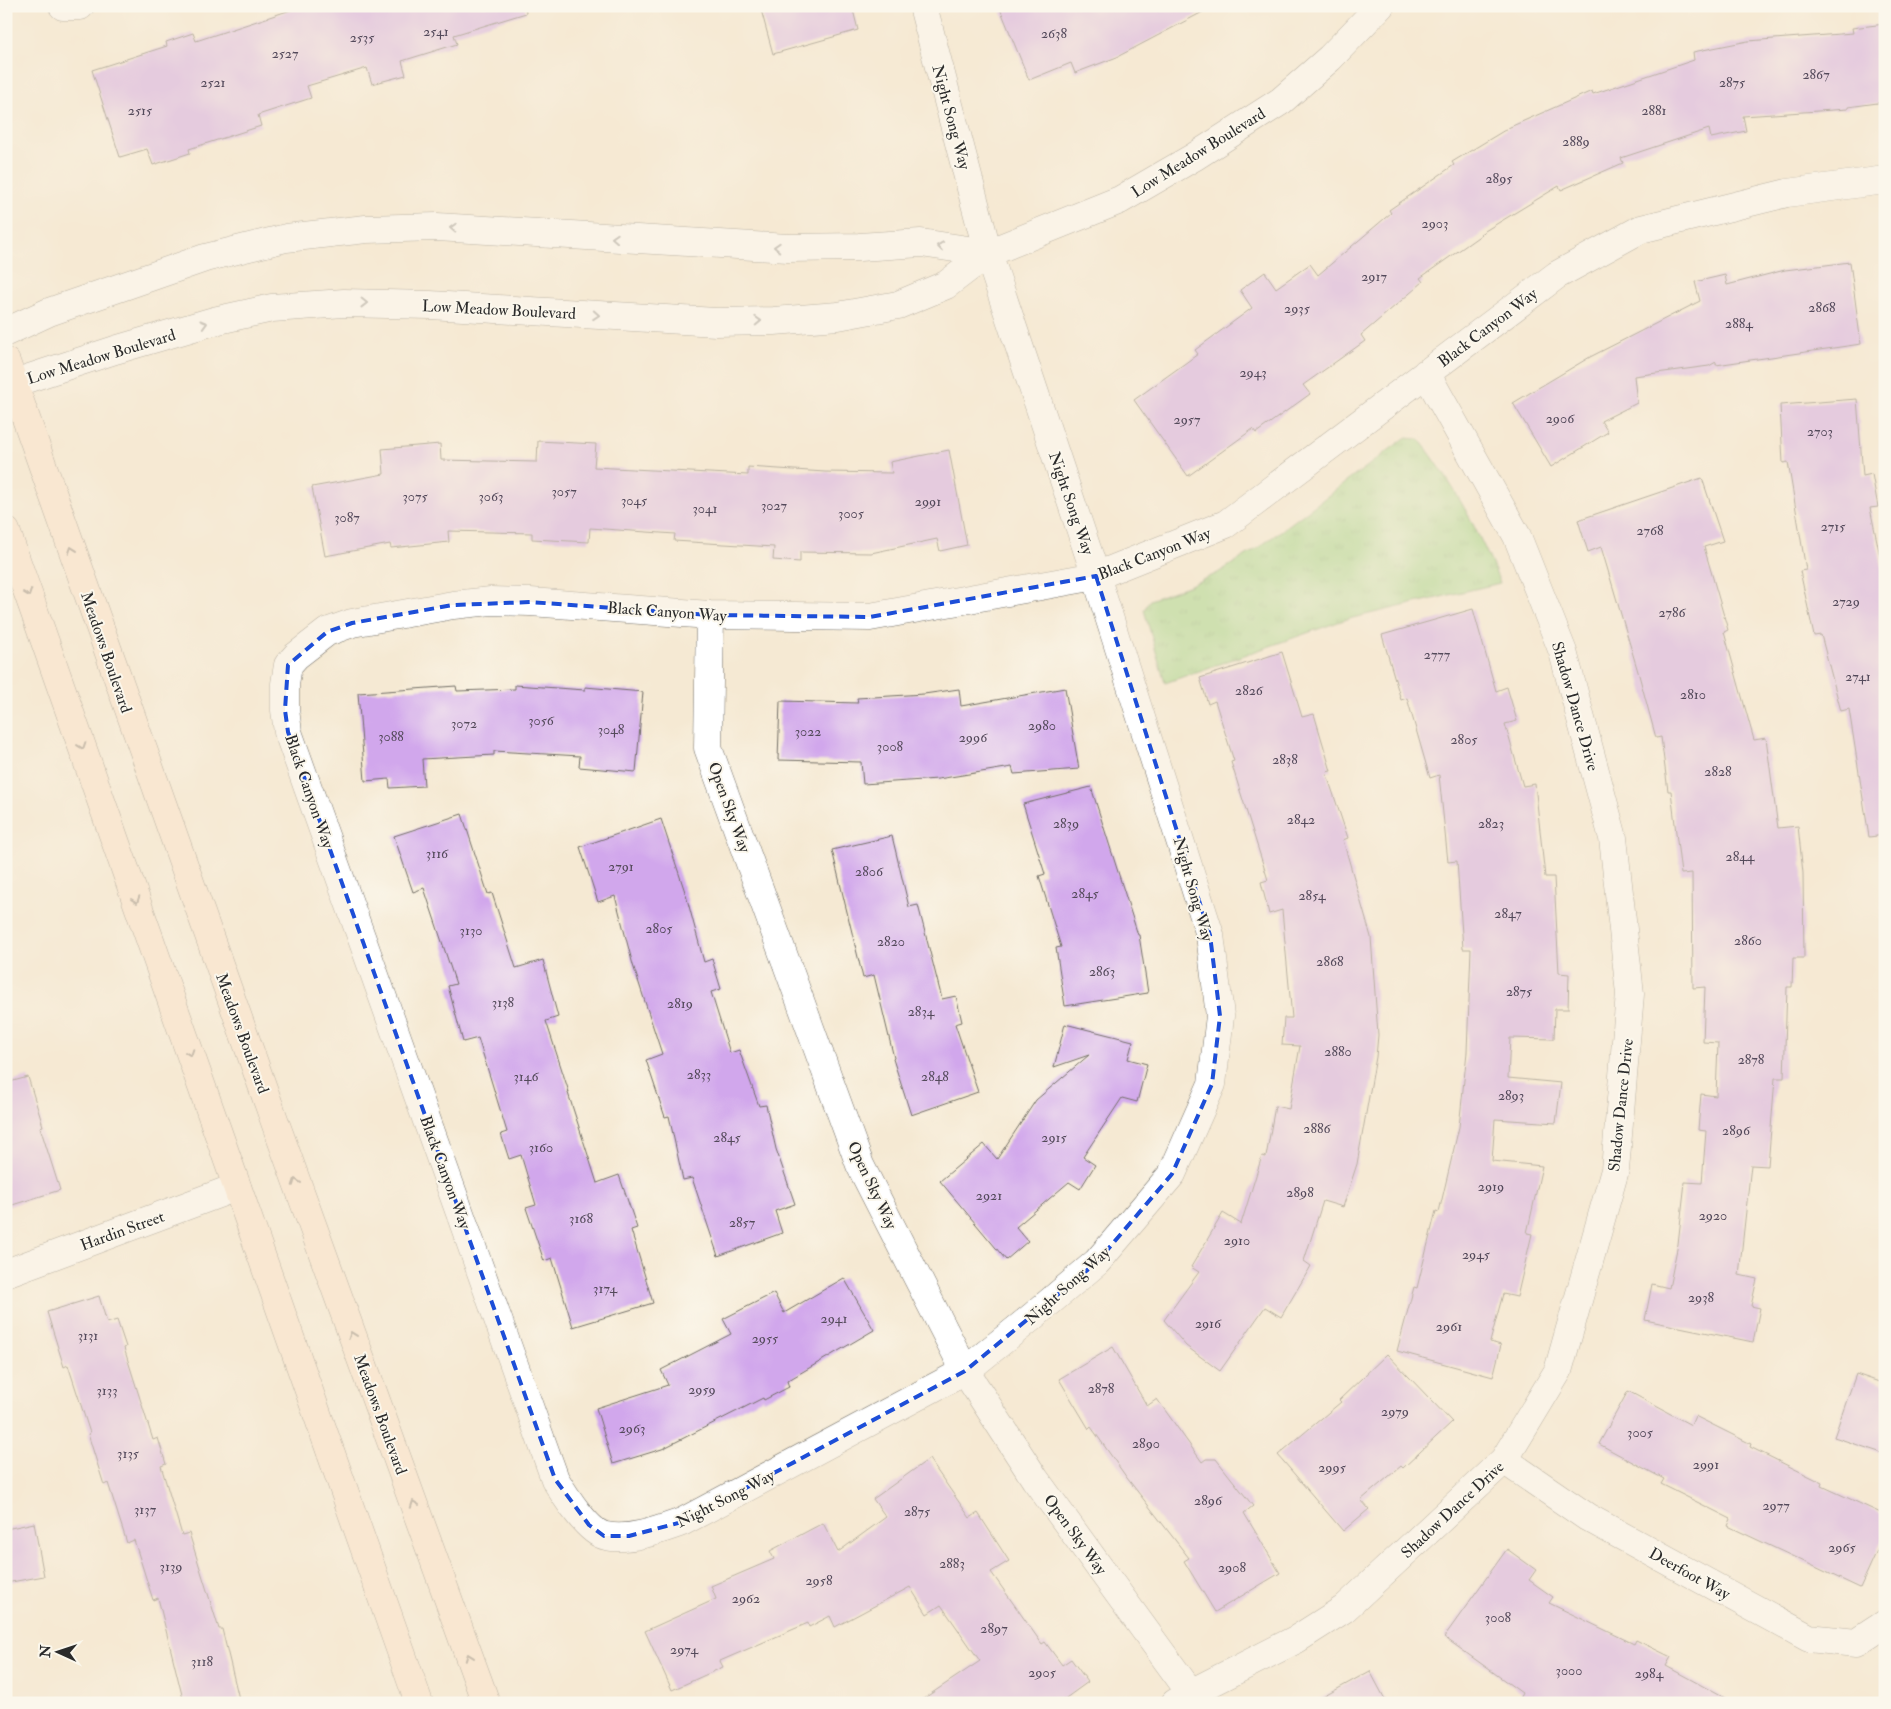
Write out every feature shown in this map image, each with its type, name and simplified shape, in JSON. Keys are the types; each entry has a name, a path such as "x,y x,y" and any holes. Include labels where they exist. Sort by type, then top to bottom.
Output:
{"main road":[{"name":"Meadows Boulevard","path":"9,376 272,1116 486,1703"},
{"path":"6,531 419,1703"}],"street":[{"path":"63,6 80,6"},
{"name":"Night Song Way","path":"604,1536 658,1531 682,1522 964,1370 1032,1318 1097,1262 1172,1174 1212,1084 1220,1016 1210,935 1096,576 988,253 923,6"},
{"name":"Low Meadow Boulevard","path":"9,376 124,348 214,321 272,308 344,303 430,305 716,322 774,321 838,316 898,305 946,284 988,253 1120,200 1194,157 1281,101 1330,58 1380,6"},
{"name":"Black Canyon Way","path":"604,1536 589,1525 566,1499 555,1479 288,732 284,684 288,666 296,656 327,632 352,623 453,605 491,601 710,615 870,617 1096,576 1226,524 1557,275 1641,229 1787,193 1885,180"},
{"path":"6,332 49,312 206,258 286,238 366,229 437,227 788,248 859,247 921,243 988,253"},
{"name":"Shadow Dance Drive","path":"1188,1699 1297,1639 1344,1609 1504,1460 1558,1371 1615,1170 1630,994 1613,838 1563,652 1518,536 1426,373"},
{"name":"Open Sky Way","path":"710,615 708,748 860,1165 964,1370 1035,1478 1188,1699"},
{"name":"Hardin Street","path":"6,1273 236,1186"},
{"name":"Deerfoot Way","path":"1504,1460 1587,1517 1810,1638 1856,1643 1885,1624"}],"highlighted area":[{"path":"1096,576 1210,935 1220,1016 1212,1084 1172,1174 1097,1262 965,1371 682,1522 629,1536 604,1536 589,1525 555,1479 288,732 285,710 288,665 327,632 352,623 453,605 530,602 710,615 870,617"}],"green space":[{"path":"1405,438 1419,439 1443,472 1474,526 1500,583 1344,620 1165,683 1144,610 1150,600 1216,574 1258,548"}],"building":[{"path":"303,6 525,6 526,13 454,35 457,44 402,61 406,75 372,84 367,68 307,86 311,98 258,115 261,126 189,149 190,153 153,165 147,149 120,157 92,70 167,46 166,42 193,33 196,41"},
{"path":"760,6 852,6 858,30 773,54"},
{"path":"999,6 1214,6 1117,57 1075,73 1071,63 1029,80"},
{"path":"1885,24 1885,102 1848,107 1848,109 1743,116 1746,131 1711,138 1709,129 1621,158 1623,163 1561,190 1559,186 1480,234 1420,278 1423,282 1361,335 1365,341 1303,385 1310,394 1256,433 1253,429 1188,476 1134,400 1198,354 1195,350 1252,308 1240,290 1265,272 1276,288 1310,264 1318,275 1391,213 1389,210 1454,165 1452,162 1510,127 1592,91 1593,94 1694,60 1693,52 1748,41 1853,33 1852,28"},
{"path":"1850,262 1861,344 1716,365 1716,362 1709,366 1634,376 1637,403 1601,421 1608,432 1551,467 1513,403 1590,357 1700,301 1695,282 1725,275 1727,285 1785,270"},
{"path":"1857,399 1863,476 1872,474 1878,507 1870,508 1885,580 1885,835 1869,837 1849,709 1841,711 1821,635 1814,636 1800,571 1806,570 1788,462 1783,463 1780,405"},
{"path":"538,441 596,444 594,467 748,475 748,467 825,472 892,473 890,462 949,450 967,545 940,551 937,539 871,553 800,552 800,562 773,560 774,547 674,541 675,534 590,528 589,542 532,539 532,533 448,531 449,542 391,548 390,544 325,556 312,487 384,474 382,449 440,444 441,460 537,462"},
{"path":"1702,478 1723,541 1704,547 1728,630 1724,632 1754,740 1766,738 1778,828 1798,826 1803,873 1804,958 1793,958 1792,987 1787,987 1784,1078 1775,1078 1768,1166 1751,1165 1739,1275 1757,1279 1751,1306 1760,1308 1753,1342 1645,1320 1652,1284 1669,1288 1678,1244 1685,1182 1702,1183 1706,1131 1698,1130 1701,1094 1716,1096 1718,1043 1703,1042 1705,987 1693,988 1692,873 1681,874 1671,791 1668,791 1661,737 1656,738 1601,547 1588,552 1578,520"},
{"path":"1473,609 1496,691 1507,687 1517,721 1505,724 1523,786 1535,784 1545,877 1554,877 1559,973 1569,974 1568,1009 1555,1009 1554,1039 1510,1038 1508,1078 1561,1083 1556,1123 1495,1119 1492,1161 1542,1166 1527,1233 1532,1234 1517,1297 1503,1294 1490,1342 1501,1345 1493,1377 1397,1351 1414,1287 1417,1288 1436,1211 1439,1212 1459,1127 1467,1052 1471,949 1463,949 1457,861 1448,862 1439,775 1430,778 1407,698 1401,700 1382,635"},
{"path":"1282,652 1302,717 1314,714 1331,771 1326,772 1348,838 1343,840 1371,937 1378,1035 1376,1057 1357,1164 1343,1207 1323,1201 1304,1261 1311,1266 1281,1317 1265,1307 1220,1371 1186,1346 1164,1320 1199,1272 1191,1267 1223,1213 1241,1224 1262,1156 1266,1157 1275,1106 1289,1109 1300,1046 1282,1045 1284,1018 1292,1018 1282,910 1269,914 1261,882 1268,880 1231,762 1234,761 1215,701 1208,704 1200,678"},
{"path":"515,685 585,690 585,687 643,692 636,772 579,767 580,756 494,751 494,755 422,759 424,786 390,788 389,779 365,781 358,693 456,686 457,691 515,689"},
{"path":"1065,688 1079,769 1014,774 1012,767 938,779 863,784 861,762 778,760 780,701 858,703 857,698 924,694 959,689 961,706"},
{"path":"1091,787 1139,935 1148,993 1065,1006 1056,948 1061,947 1039,876 1045,874 1023,804"},
{"path":"462,814 488,894 492,893 516,968 543,960 558,1017 546,1021 568,1093 597,1183 619,1175 637,1228 631,1230 653,1303 573,1327 552,1258 544,1261 526,1208 536,1205 521,1155 509,1159 501,1134 507,1132 478,1038 463,1042 448,986 456,984 424,888 413,892 394,836"},
{"path":"661,819 686,895 704,962 712,959 721,989 711,992 730,1053 739,1050 759,1106 766,1105 776,1149 795,1204 775,1211 782,1233 718,1256 692,1178 683,1180 669,1116 665,1117 646,1060 662,1054 633,965 615,896 598,902 580,847"},
{"path":"892,836 909,907 918,905 942,999 956,996 962,1022 955,1024 978,1092 911,1115 893,1059 874,975 863,978 832,850"},
{"path":"1065,1024 1133,1041 1128,1059 1147,1064 1137,1102 1122,1098 1083,1157 1095,1165 1080,1189 1069,1182 1016,1227 1028,1241 1006,1260 940,1181 984,1144 997,1159 1036,1100 1089,1055 1054,1067"},
{"path":"28,1077 43,1126 40,1127 60,1190 6,1207 6,1083"},
{"path":"844,1278 874,1330 787,1381 789,1387 764,1400 763,1398 662,1449 613,1464 596,1408 668,1385 661,1370 731,1334 723,1319 774,1293 784,1313"},
{"path":"99,1296 107,1323 117,1320 153,1440 158,1438 166,1464 161,1466 182,1535 189,1533 219,1629 222,1629 240,1703 184,1703 158,1598 153,1600 134,1540 127,1543 108,1483 104,1485 88,1434 90,1433 68,1365 64,1367 47,1312"},
{"path":"1113,1347 1147,1406 1157,1399 1202,1462 1206,1459 1216,1459 1253,1506 1244,1513 1280,1573 1215,1612 1184,1561 1189,1558 1127,1478 1091,1427 1089,1429 1059,1379"},
{"path":"1387,1354 1452,1422 1403,1468 1401,1466 1361,1500 1369,1509 1343,1531 1278,1455 1341,1402 1339,1400"},
{"path":"1856,1374 1885,1384 1885,1454 1834,1437"},
{"path":"1628,1391 1691,1425 1695,1416 1751,1444 1750,1447 1823,1483 1822,1486 1885,1515 1885,1533 1860,1588 1728,1526 1731,1519 1661,1484 1664,1479 1599,1444"},
{"path":"929,1459 970,1518 978,1513 1009,1561 991,1572 1042,1644 1045,1642 1062,1665 1071,1659 1088,1682 1059,1703 917,1703 980,1661 941,1605 927,1614 910,1587 835,1627 830,1616 809,1627 808,1623 720,1661 723,1667 672,1690 645,1631 716,1599 711,1586 774,1559 770,1551 823,1523 838,1552 886,1517 873,1499"},
{"path":"34,1523 44,1576 6,1583 6,1529"},
{"path":"1507,1549 1536,1570 1529,1580 1553,1597 1549,1603 1634,1644 1636,1640 1671,1657 1666,1666 1734,1703 1517,1703 1522,1693 1444,1637"},
{"path":"1370,1671 1387,1703 1312,1703"}]}
